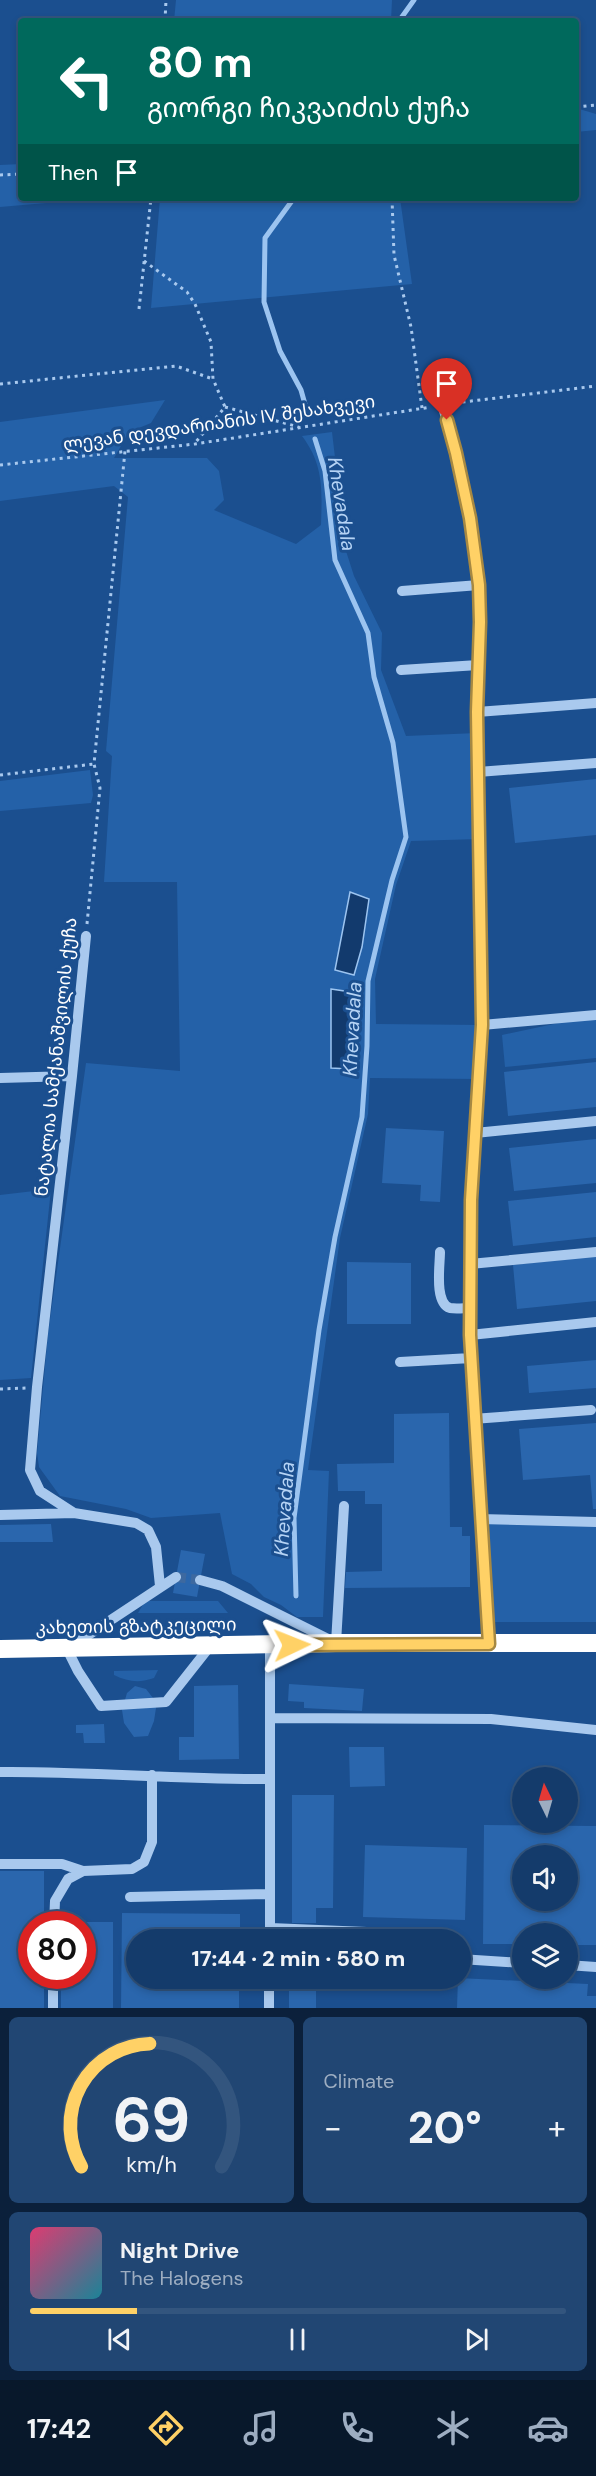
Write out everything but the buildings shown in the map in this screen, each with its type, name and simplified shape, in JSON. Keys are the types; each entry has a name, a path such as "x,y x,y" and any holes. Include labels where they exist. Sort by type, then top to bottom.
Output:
{"highway":[{"name":"კახეთის გზატკეცილი","path":"0,1649 270,1646 336,1643 596,1643"}],"street":[{"path":"442,404 456,453 470,518 479,585 477,712 482,1025 475,1133 470,1335 473,1419 489,1644"},
{"path":"402,591 479,585"},
{"path":"401,670 478,665"},
{"path":"477,712 596,703"},
{"path":"478,772 596,763"},
{"name":"ნატალია სამქანაშვილის ქუჩა","path":"86,936 30,1470 40,1491 74,1513 136,1523 148,1530 156,1547 160,1586"},
{"path":"482,1025 596,1015"},
{"path":"0,1078 72,1076"},
{"path":"475,1133 596,1121"},
{"path":"440,1252 439,1294 450,1308 470,1308"},
{"path":"470,1264 596,1252"},
{"path":"470,1335 596,1322"},
{"path":"400,1362 471,1358"},
{"path":"473,1419 591,1410"},
{"path":"200,1580 222,1586 336,1643 344,1506"},
{"path":"0,1515 74,1513"},
{"path":"480,1520 596,1522"},
{"path":"176,1577 67,1649 78,1671 101,1706 166,1702 211,1645"},
{"path":"270,1646 270,1929"},
{"path":"270,1718 491,1719 596,1730"},
{"path":"0,1772 152,1775 218,1780 270,1779"},
{"path":"0,1864 62,1864 83,1871 132,1869 144,1862 152,1842 152,1775"},
{"path":"54,1911 54,1901 68,1880 83,1871"},
{"path":"130,1897 270,1894"},
{"path":"471,1960 512,1962"},
{"path":"578,1966 596,1967"},
{"path":"53,1989 53,2008"},
{"path":"269,1989 269,2008"}],"path":[{"path":"165,18 166,0"},
{"path":"579,107 596,105"},
{"path":"0,175 18,174"},
{"path":"139,309 151,201"},
{"path":"392,201 394,255 411,327 422,408"},
{"path":"144,261 187,292 195,304 211,342 213,379 225,407"},
{"path":"0,384 176,366 213,379"},
{"name":"ლევან დევდარიანის IV შესახვევი","path":"0,465 195,444 442,404 596,386"},
{"path":"225,407 302,428"},
{"path":"195,444 225,407"},
{"name":"ნატალია სამქანაშვილის ქუჩა","path":"86,936 100,788 94,764 125,451"},
{"path":"0,775 94,764"},
{"path":"0,1389 37,1387"}],"shaded area":[{"path":"176,0 392,0 391,18 174,18"},
{"path":"579,109 596,114 596,130 579,132"},
{"path":"18,164 18,201 69,201 0,207 0,165"},
{"path":"160,201 400,201 412,284 151,308"},
{"path":"165,400 151,423 129,432 114,458 207,458 219,471 224,500 214,510 296,544 321,525 321,489 318,468 302,436 332,432 346,551 354,576 382,633 381,670 406,736 477,733 479,839 411,841 396,885 375,979 376,1024 482,1025 479,1079 370,1078 368,1114 340,1238 308,1470 329,1471 323,1617 297,1617 281,1605 264,1597 251,1584 232,1574 220,1513 151,1518 126,1509 60,1496 39,1467 37,1453 48,1334 86,1063 180,1071 177,882 104,882 112,756 106,751 128,497 114,486 0,501 0,422","holes":["350,892 353,974 335,969"]},
{"path":"90,770 93,795 91,803 0,811 0,781"},
{"path":"596,1015 596,1058 505,1067 502,1035"},
{"path":"51,1189 31,1378 0,1380 0,1195"},
{"path":"480,1519 596,1522 596,1622 487,1622"},
{"path":"145,1601 218,1601 228,1613 138,1613"},
{"path":"158,1670 154,1678 144,1681 124,1679 114,1675 114,1671"}],"water":[{"path":"350,892 369,899 362,947 354,975 335,970"},
{"path":"331,989 351,992 353,1041 350,1069 331,1068"}],"waterway":[{"name":"Khevadala","path":"401,18 414,0"},
{"name":"Khevadala","path":"292,201 265,238 264,302 280,351 301,390 308,415"},
{"name":"Khevadala","path":"296,1596 294,1518 319,1330 335,1237 362,1117 367,1046 368,981 392,880 406,837 393,743 374,677 368,633 335,560 325,471 315,439"}],"tunnel":[{"path":"176,1577 200,1580"}],"route":[{"path":"292,1645 489,1644 473,1419 470,1335 471,1200 482,1025 477,712 479,585 470,518 447,420"}]}
